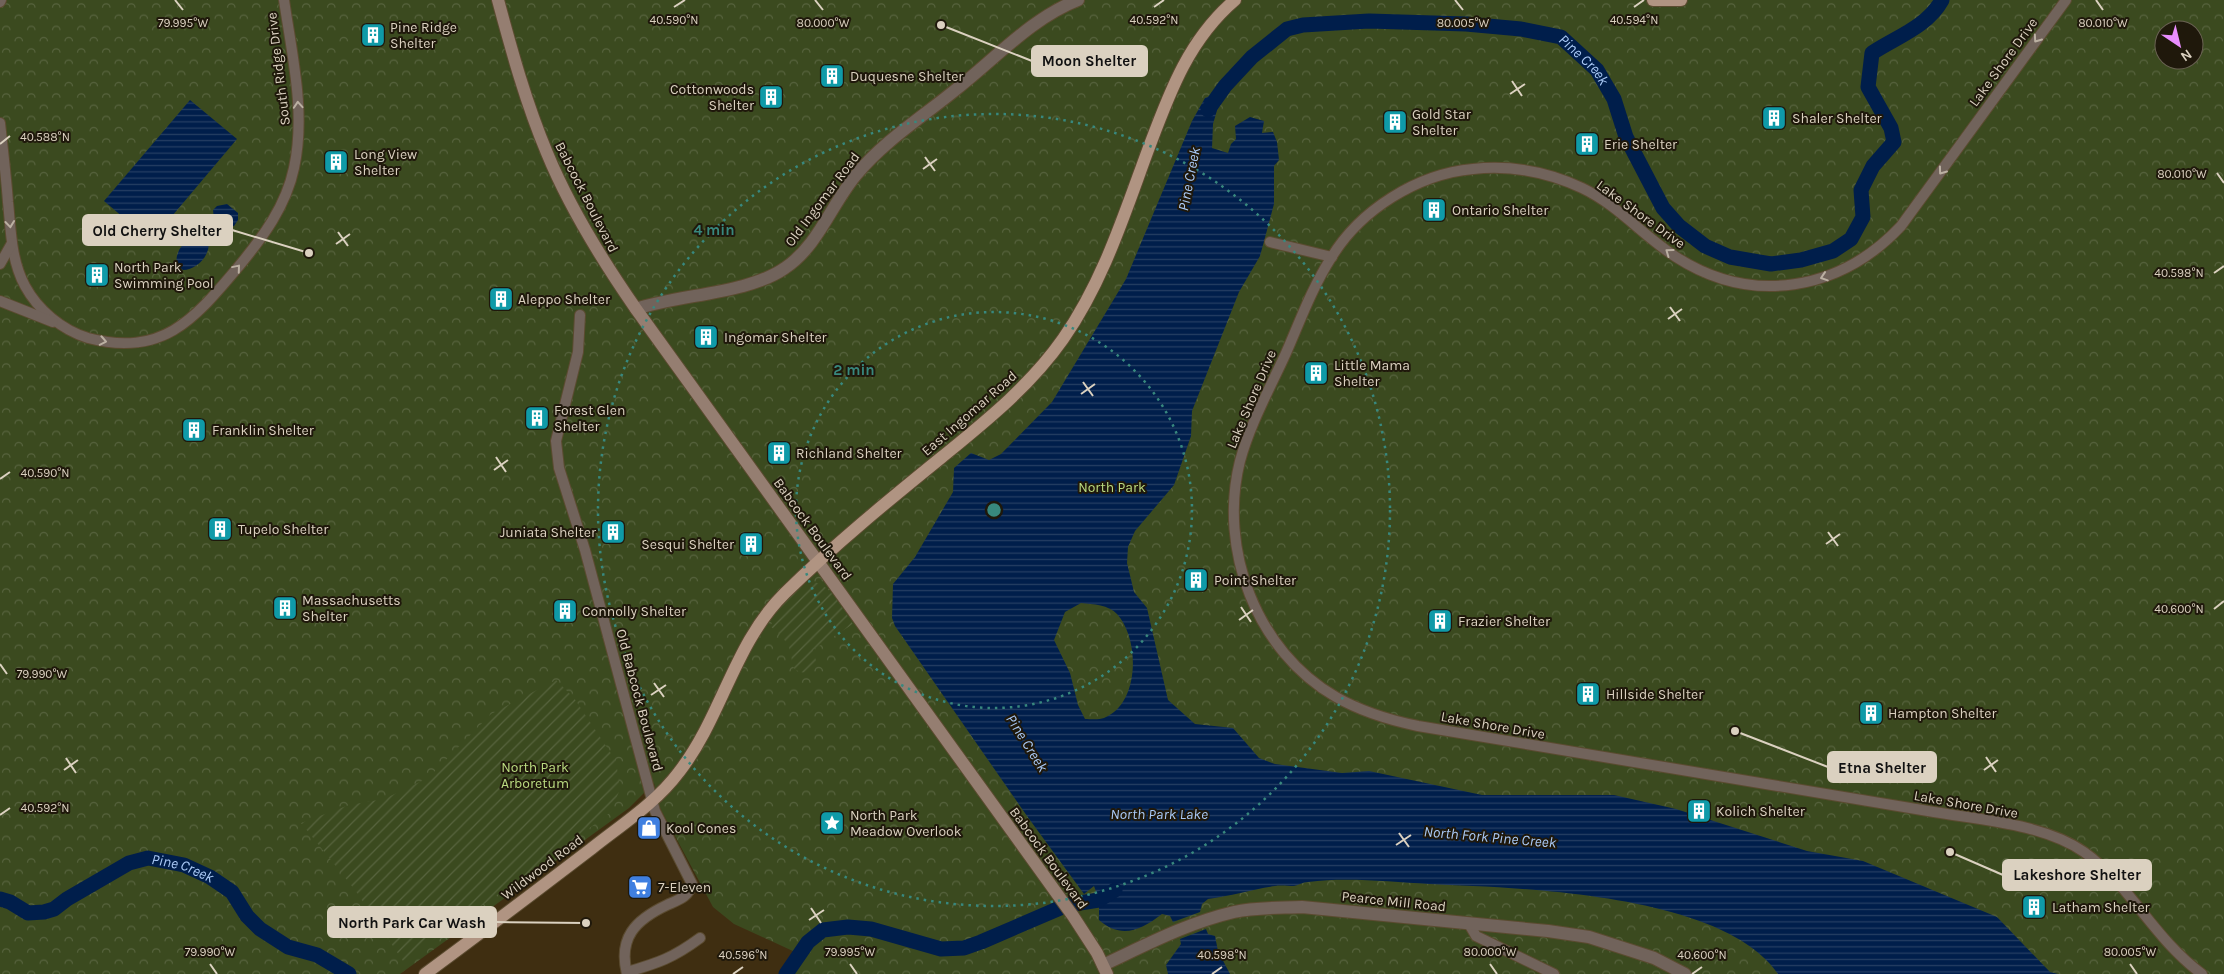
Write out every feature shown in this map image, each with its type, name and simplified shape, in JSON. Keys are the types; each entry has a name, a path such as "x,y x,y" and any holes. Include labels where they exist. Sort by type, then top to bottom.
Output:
{"main road":[{"name":"Babcock Boulevard","path":"498,0 521,81 547,154 594,246 686,379 1053,887 1073,916 1105,970"},
{"name":"East Ingomar Road","path":"653,800 678,774 693,751 755,629 782,596 818,563 1008,402 1050,357 1075,321 1096,284 1169,97 1186,59 1206,29 1235,0"},
{"path":"1653,0 1681,0"},
{"name":"Wildwood Road","path":"425,974 653,800"}],"street":[{"name":"South Ridge Drive","path":"0,301 60,324 80,335 112,343 143,341 162,336 186,324 199,313 266,232 281,205 294,170 299,139 297,97 284,0"},
{"name":"Old Ingomar Road","path":"636,309 759,281 788,267 809,245 856,175 887,143 961,86 1026,30 1056,10 1078,0"},
{"name":"Lake Shore Drive","path":"2066,0 1900,226 1866,257 1830,276 1801,283 1772,286 1746,284 1715,277 1676,257 1607,203 1580,187 1540,173 1501,168 1469,169 1453,172 1418,184 1383,204 1361,222 1332,257 1315,286 1249,436 1239,467 1234,504 1237,556 1249,595 1273,638 1308,677 1350,705 1399,722 2009,825 2044,834 2069,843 2098,864 2121,887 2157,933 2202,974"},
{"name":"South Ridge Drive","path":"0,123 12,243 18,270 26,287 40,307 60,324"},
{"path":"1270,242 1332,257"},
{"path":"0,264 12,243"},
{"name":"Old Babcock Boulevard","path":"580,315 578,352 558,430 556,450 656,811 692,884 688,894 654,913 626,938 623,953 627,973"},
{"name":"Pearce Mill Road","path":"1105,970 1191,925 1235,912 1269,908 1320,908 1469,924 1548,930 1590,937 1654,958 1685,974"},
{"path":"1469,924 1476,936 1554,974"},
{"path":"627,973 678,954 700,938"}],"green space":[{"name":"North Park","path":"0,0 2224,0 2224,974 787,974 795,952 734,924 713,907 660,808 654,783 629,808 400,974 0,974"},
{"path":"813,582 831,592 853,624 813,650 817,664 807,673 800,672 794,668 788,644 770,626 774,620 773,617 791,596 802,587"},
{"name":"North Park Arboretum","path":"556,680 574,698 616,761 620,789 611,812 544,862 403,961 355,890 301,823 349,805 384,799 428,778 491,714"}],"water":[{"name":"North Park Lake","path":"1218,93 1220,100 1213,124 1212,148 1228,153 1231,144 1236,139 1235,126 1250,117 1264,121 1262,133 1273,132 1277,142 1279,160 1274,166 1274,204 1260,256 1239,292 1192,411 1191,436 1174,485 1135,531 1128,547 1127,563 1134,592 1147,608 1168,700 1195,724 1233,728 1259,758 1275,764 1342,773 1369,771 1482,795 1614,795 1676,809 1807,851 1863,861 1997,917 2050,972 2058,974 1778,974 1751,947 1713,926 1667,911 1617,900 1514,888 1354,880 1306,882 1294,886 1275,886 1208,899 1202,904 1200,912 1173,922 1170,916 1162,914 1146,925 1130,930 1115,929 1099,920 1099,900 1094,886 1084,894 1027,816 895,626 892,618 893,584 915,557 953,492 954,468 971,453 989,460 1001,454 1052,402 1126,279 1192,121 1205,98","holes":["1081,603 1105,607 1114,611 1125,625 1130,639 1133,670 1130,686 1116,711 1100,719 1085,719 1078,705 1070,673 1054,640 1065,612"]},
{"path":"190,100 237,139 151,241 104,201"},
{"path":"227,204 238,213 238,220 234,226 225,228 214,219 213,210 217,206"},
{"path":"198,234 206,237 208,240 209,245 206,256 198,264 183,270 177,265 179,250 185,242"},
{"path":"1206,929 1208,934 1215,936 1218,951 1230,974 1168,974 1166,965 1181,944 1180,939"}],"waterway":[{"name":"Pine Creek","path":"1208,110 1225,86 1252,57 1287,29 1303,25 1369,21 1466,24 1521,29 1561,37 1597,70 1614,99 1626,137 1663,208 1679,226 1705,246 1730,257 1771,264 1801,260 1833,251 1851,239 1863,217 1861,190 1873,166 1894,142 1891,128 1868,87 1872,53 1920,24 1936,9 1942,0"},
{"name":"Pine Creek","path":"0,899 10,902 28,913 44,912 54,909 67,899 129,863 148,858 184,865 210,877 232,892 247,916 260,929 288,947 317,955 349,974"},
{"name":"Pine Creek","path":"786,974 808,942 823,930 848,927 871,929 941,949 964,948 1067,905 1099,900 1115,890"}],"place":[{"name":"Moon Shelter","path":"941,25"},
{"name":"Pine Ridge Shelter","path":"373,35"},
{"name":"Duquesne Shelter","path":"832,76"},
{"name":"Cottonwoods Shelter","path":"771,97"},
{"name":"Shaler Shelter","path":"1774,118"},
{"name":"Gold Star Shelter","path":"1395,122"},
{"name":"Erie Shelter","path":"1587,144"},
{"name":"Long View Shelter","path":"336,162"},
{"name":"Ontario Shelter","path":"1434,210"},
{"name":"Old Cherry Shelter","path":"309,253"},
{"name":"North Park Swimming Pool","path":"97,275"},
{"name":"Aleppo Shelter","path":"501,299"},
{"name":"Ingomar Shelter","path":"706,337"},
{"name":"Little Mama Shelter","path":"1316,373"},
{"name":"Forest Glen Shelter","path":"537,418"},
{"name":"Franklin Shelter","path":"194,430"},
{"name":"Richland Shelter","path":"779,453"},
{"name":"Tupelo Shelter","path":"220,529"},
{"name":"Juniata Shelter","path":"613,532"},
{"name":"Sesqui Shelter","path":"751,544"},
{"name":"Point Shelter","path":"1196,580"},
{"name":"Massachusetts Shelter","path":"285,608"},
{"name":"Connolly Shelter","path":"565,611"},
{"name":"Frazier Shelter","path":"1440,621"},
{"name":"Hillside Shelter","path":"1588,694"},
{"name":"Hampton Shelter","path":"1871,713"},
{"name":"Etna Shelter","path":"1735,731"},
{"name":"Kolich Shelter","path":"1699,811"},
{"name":"North Park Meadow Overlook","path":"832,823"},
{"name":"Kool Cones","path":"649,828"},
{"name":"Lakeshore Shelter","path":"1950,852"},
{"name":"7-Eleven","path":"640,887"},
{"name":"Latham Shelter","path":"2034,907"},
{"name":"North Park Car Wash","path":"586,923"}],"water label":[{"name":"North Fork Pine Creek","path":"1490,837"}]}
